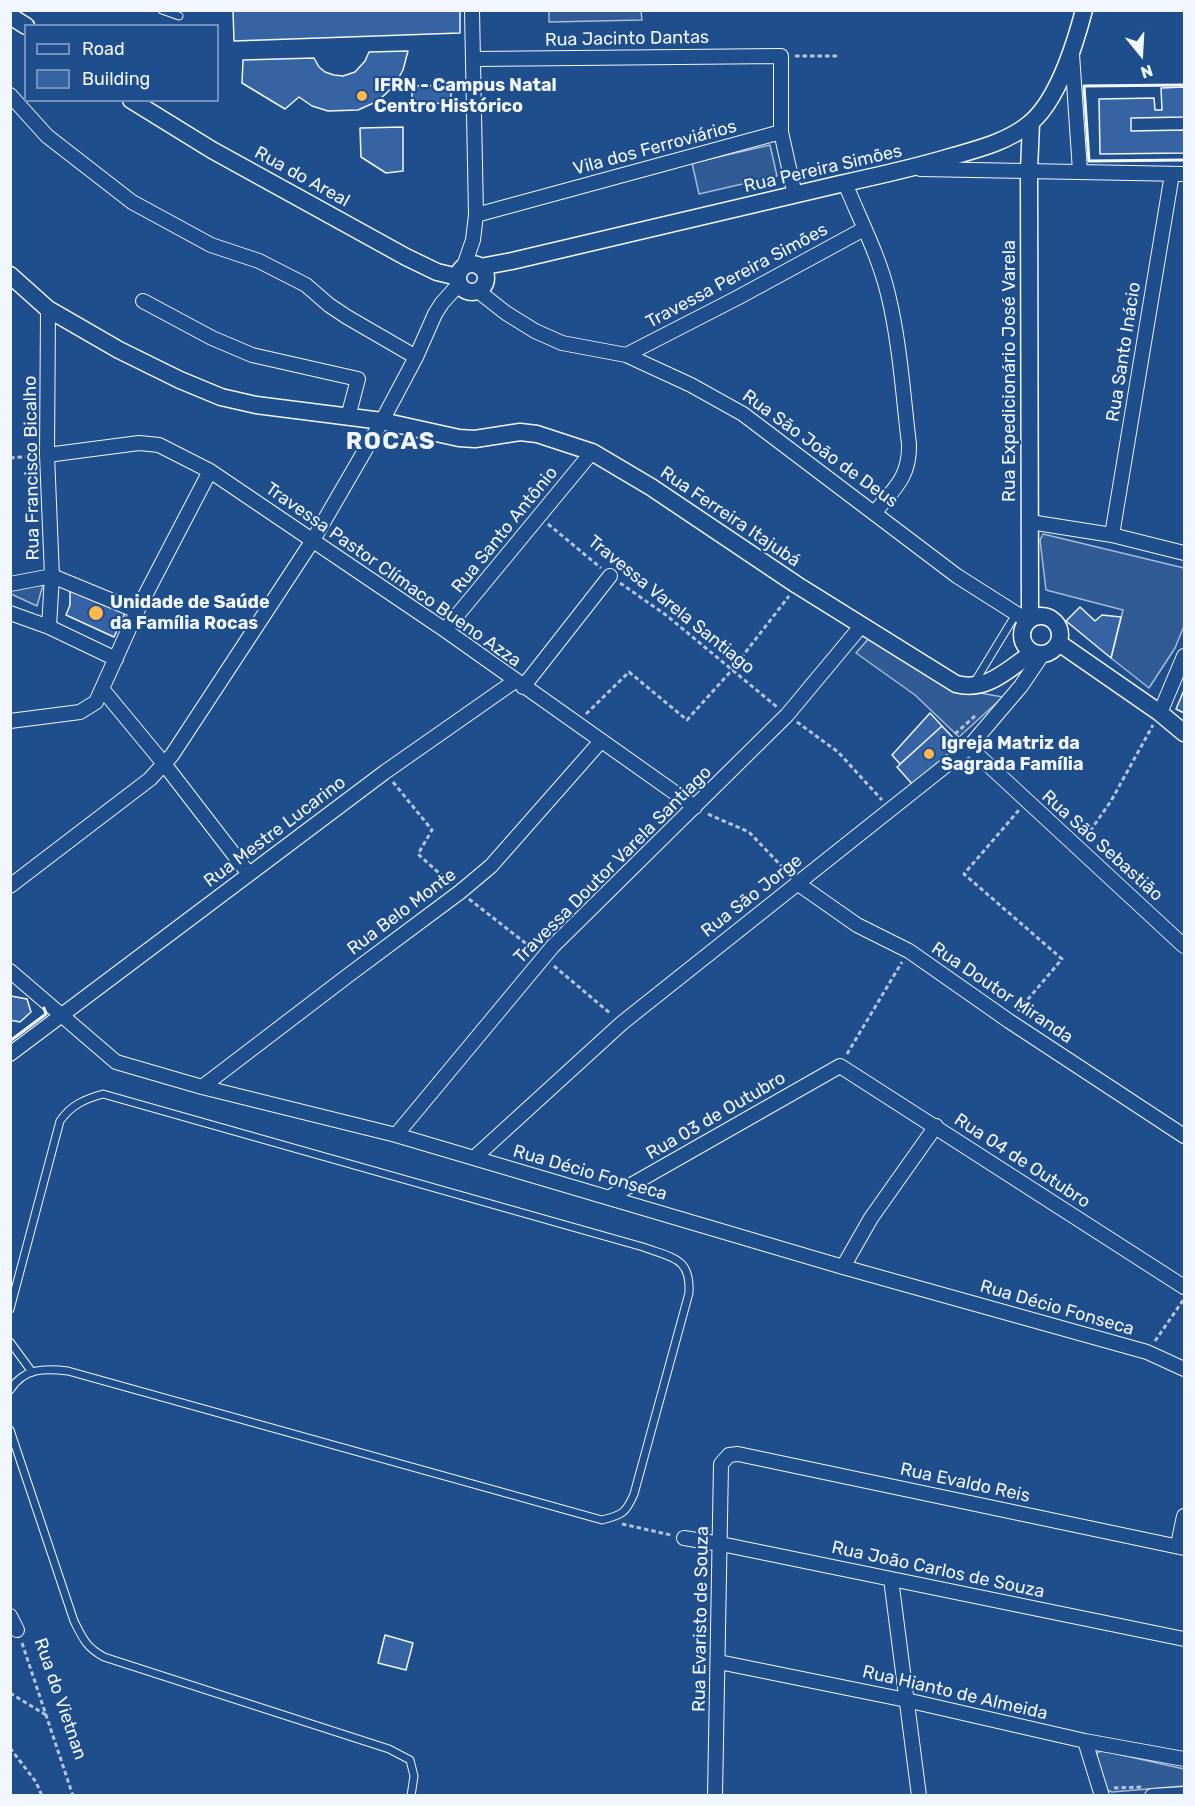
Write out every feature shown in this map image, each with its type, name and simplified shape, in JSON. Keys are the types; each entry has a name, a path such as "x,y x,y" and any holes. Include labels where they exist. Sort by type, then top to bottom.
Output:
{"street":[{"path":"10,886 150,779 165,765 313,540 382,421 416,357 438,308 471,275 476,221 472,10"},
{"path":"909,169 994,143 1031,123 1049,99 1072,52 1084,10"},
{"path":"10,16 24,25"},
{"path":"1072,52 1080,171"},
{"path":"781,56 781,132 795,195"},
{"name":"Rua Jacinto Dantas","path":"474,59 781,56"},
{"path":"10,95 47,136 132,202 211,245 259,261 306,285 347,317 416,357"},
{"name":"Rua do Areal","path":"135,102 212,150 437,273 471,275"},
{"name":"Rua Expedicionário José Varela","path":"1025,618 1030,522 1029,170 1031,123"},
{"name":"Vila dos Ferroviários","path":"476,221 781,132"},
{"name":"Rua Pereira Simões","path":"471,275 512,261 909,169 1178,174"},
{"name":"Rua Santo Inácio","path":"1112,535 1178,174"},
{"path":"845,183 877,260 892,314 909,444 906,471 900,483 875,513"},
{"name":"Travessa Pereira Simões","path":"626,355 864,229"},
{"name":"Rua Ferreira Itajubá","path":"10,275 48,309 119,350 221,397 256,405 382,421 459,438 475,439 520,432 537,434 592,452 651,487 797,585 956,684 972,687"},
{"name":"Rua São João de Deus","path":"471,275 506,313 536,331 562,343 626,355 691,385 743,414 957,576 1025,618"},
{"path":"142,301 212,338 252,355 358,379 348,417"},
{"name":"Rua Francisco Bicalho","path":"48,309 47,455 52,576 49,627"},
{"name":"Travessa Pastor Clímaco Bueno Azza","path":"47,455 139,443 159,445 210,471 445,630 694,807"},
{"name":"Rua Santo Antônio","path":"445,630 592,452"},
{"path":"10,721 80,712 96,702 138,610 210,471"},
{"path":"1030,522 1112,535 1185,553"},
{"path":"10,584 52,576 138,610"},
{"name":"Rua Mestre Lucarino","path":"10,1054 385,772 519,684 610,576"},
{"path":"10,613 49,627 116,659"},
{"path":"972,687 986,684 1037,654 1052,651 1059,643 1060,633 1057,624 1049,618 1039,616 1025,618 1021,636 1024,646 1037,654"},
{"name":"Travessa Doutor Varela Santiago","path":"396,1135 543,957 787,715 862,625"},
{"path":"1059,643 1185,733"},
{"name":"Rua São Jorge","path":"474,1158 622,1023 969,747 1021,686 1037,654"},
{"path":"1160,713 1185,657"},
{"path":"102,692 165,765 249,874"},
{"name":"Rua Belo Monte","path":"202,1087 492,866 600,741"},
{"name":"Rua São Sebastião","path":"969,747 1185,946"},
{"name":"Rua Doutor Miranda","path":"797,883 856,926 909,951 1009,1021 1185,1136"},
{"name":"Rua Décio Fonseca","path":"10,971 116,1062 202,1087 396,1135 843,1267 1147,1352 1185,1369"},
{"name":"Rua 04 de Outubro","path":"840,1066 1185,1287"},
{"name":"Rua 03 de Outubro","path":"610,1197 840,1066"},
{"path":"843,1267 871,1218 936,1126"},
{"name":"Rua Evaristo de Souza","path":"715,1796 721,1464 729,1455 738,1454"},
{"name":"Rua Evaldo Reis","path":"738,1454 1181,1546"},
{"path":"1181,1546 1185,1516"},
{"name":"Rua João Carlos de Souza","path":"684,1538 1185,1639"},
{"path":"891,1579 919,1796"},
{"name":"Rua do Vietnan","path":"10,1616 17,1630"},
{"name":"Rua Hianto de Almeida","path":"719,1662 906,1700 1085,1741 1185,1759"},
{"path":"1085,1741 1106,1792"},
{"path":"1147,1791 1185,1794"}],"lane":[{"path":"162,10 179,15"},
{"path":"972,687 1025,618"},
{"path":"10,1309 60,1121 67,1111 78,1104 104,1094 643,1247 686,1266 690,1278 689,1293 634,1494 623,1514 602,1520 68,1371 48,1369 32,1372 17,1379 10,1390"},
{"path":"10,1342 32,1372"},
{"path":"10,1430 74,1621 83,1640 91,1650 104,1657 389,1749 410,1760 414,1776 411,1796"}],"path":[{"path":"781,56 838,56"},
{"path":"10,458 47,455"},
{"name":"Travessa Varela Santiago","path":"539,516 610,576 666,615 731,671 838,752 891,811"},
{"path":"576,724 629,672 687,720 731,671 776,612"},
{"path":"1079,848 1111,801 1160,713"},
{"path":"385,772 432,830 418,854 460,892 622,1023"},
{"path":"1009,1021 1062,959 964,874 1027,801"},
{"path":"694,807 749,832 797,883"},
{"path":"840,1066 909,951"},
{"path":"1147,1352 1185,1298"},
{"path":"602,1520 684,1538"},
{"name":"Rua do Vietnan","path":"17,1630 48,1716 73,1796"},
{"path":"10,1693 48,1716"},
{"path":"10,1748 36,1782 42,1796"},
{"path":"1106,1792 1147,1791"}],"shaded area":[{"path":"549,11 641,11 642,20 549,22"},
{"path":"770,145 777,176 699,194 692,163"},
{"path":"1043,534 1184,568 1184,626 1175,648 1149,688 1111,658 1123,610 1046,590 1040,540"},
{"path":"12,585 43,585 37,606 11,594"},
{"path":"870,637 946,687 1003,697 959,737 915,695 856,653"},
{"path":"1104,1751 1184,1769 1184,1786 1112,1792 1105,1789 1095,1759 1098,1752"}],"building":[{"path":"233,10 460,10 460,33 234,41"},
{"path":"408,51 403,70 394,86 378,101 358,110 328,111 312,106 299,97 285,109 242,83 243,60 314,58 325,72 343,76 355,72 365,61 369,52"},
{"path":"451,85 451,103 412,104 412,86"},
{"path":"1184,87 1184,117 1131,118 1131,131 1184,130 1184,153 1100,154 1099,99 1154,98 1155,110 1162,110 1161,88"},
{"path":"403,127 403,171 386,173 361,157 360,128"},
{"name":"Unidade de Saúde da Família Rocas","path":"70,586 126,611 114,637 66,615 70,605"},
{"path":"1080,607 1095,621 1102,615 1121,617 1111,658 1066,621"},
{"path":"1184,690 1184,713 1176,709"},
{"path":"930,713 942,726 900,764 892,755"},
{"name":"Igreja Matriz da Sagrada Família","path":"942,726 959,744 913,785 897,767"},
{"path":"10,994 27,999 31,1012 20,1022 10,1020"},
{"path":"385,1635 413,1643 406,1670 378,1663"}],"wall":[{"path":"1184,85 1084,86 1089,161 1184,160"},
{"path":"10,1041 46,1014 44,1008"}],"place":[{"name":"IFRN - Campus Natal Centro Histórico","path":"362,96"},
{"name":"Unidade de Saúde da Família Rocas","path":"96,613"},
{"name":"Igreja Matriz da Sagrada Família","path":"929,754"}],"district":[{"name":"ROCAS","path":"391,442"}]}
